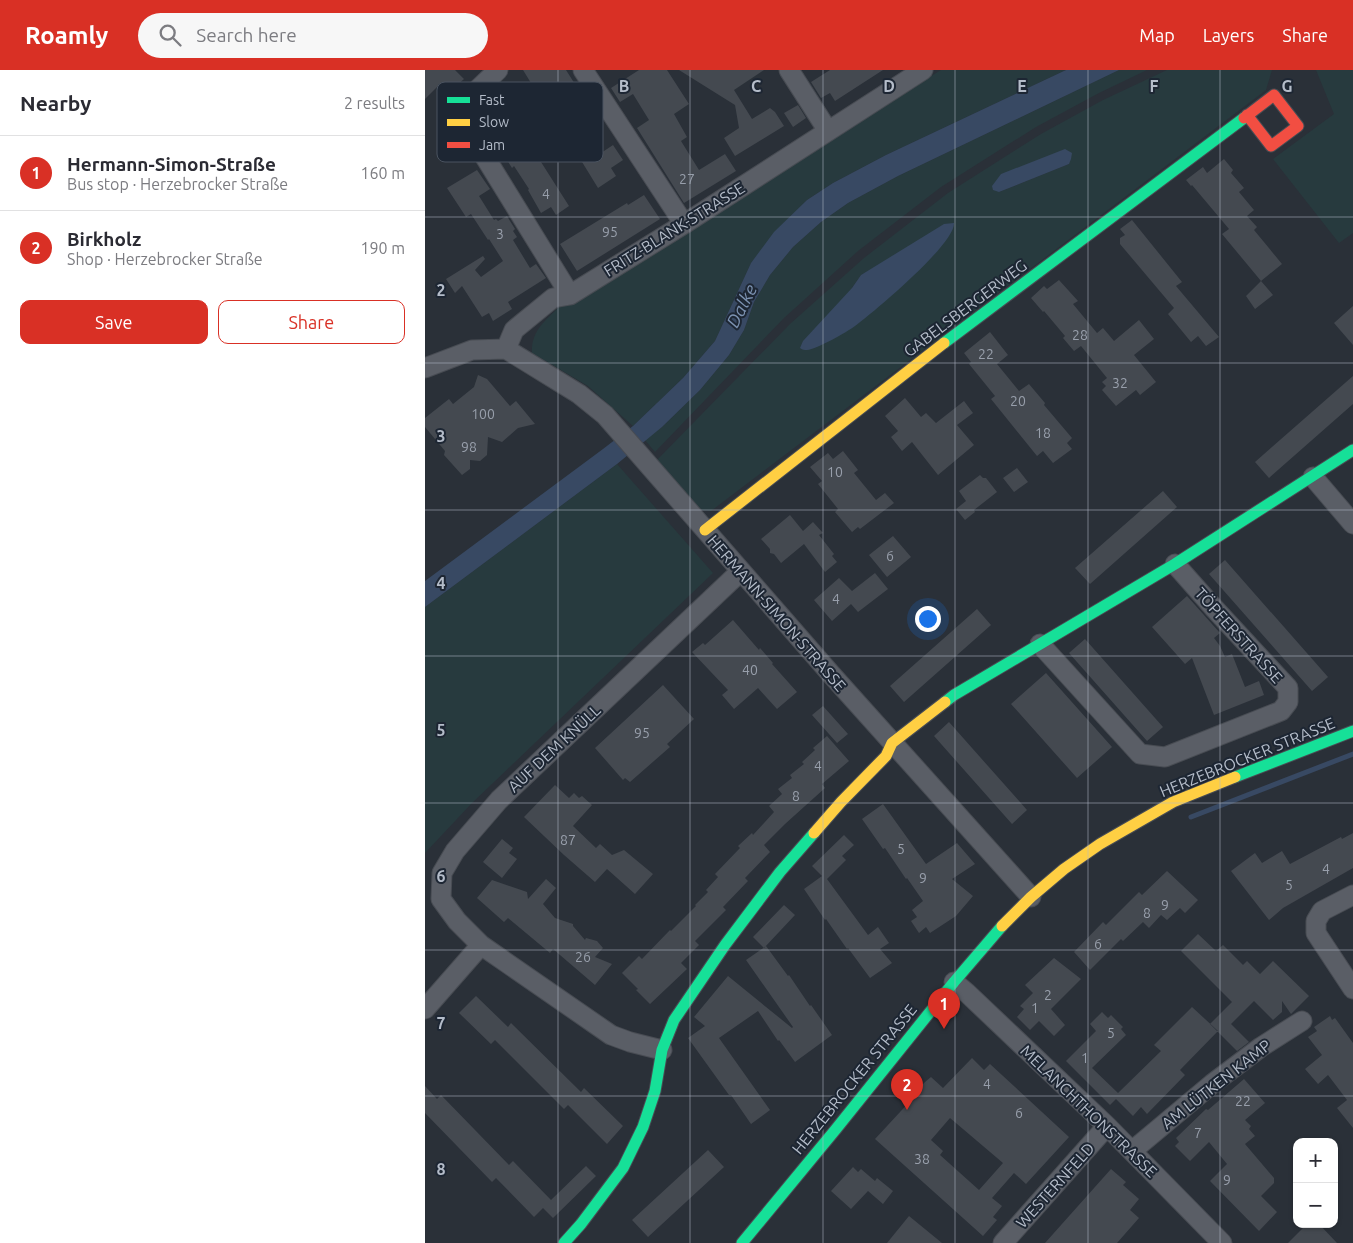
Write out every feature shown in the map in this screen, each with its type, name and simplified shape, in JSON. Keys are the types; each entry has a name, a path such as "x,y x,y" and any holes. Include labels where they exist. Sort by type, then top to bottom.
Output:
{"street":[{"path":"485,82 498,70"},
{"path":"583,70 591,82"},
{"path":"789,70 828,132"},
{"name":"FRITZ-BLANK-STRASSE","path":"506,349 514,330 553,298 570,295 923,70"},
{"name":"GABELSBERGERWEG","path":"705,530 935,350 1091,232 1247,115 1274,95 1298,126 1271,146 1247,115"},
{"path":"603,100 684,224"},
{"path":"488,162 570,295"},
{"path":"425,368 472,350 506,349"},
{"name":"HERMANN-SIMON-STRASSE","path":"506,349 579,394 605,415 892,743 1031,897"},
{"path":"564,1243 581,1224 623,1168 643,1127 655,1091 662,1050 674,1020 685,1001 780,872 841,802 886,756 892,743 954,695 1175,564 1353,450"},
{"path":"1313,477 1353,524"},
{"name":"TÖPFERSTRASSE","path":"1040,644 1140,754 1165,757 1281,712 1288,702 1288,688 1175,564"},
{"name":"AUF DEM KNÜLL","path":"662,1050 611,1035 481,945 457,921 441,899 442,873 455,851 499,800 741,571"},
{"name":"HERZEBROCKER STRASSE","path":"742,1243 1001,927 1031,897 1064,869 1100,844 1173,802 1353,731"},
{"path":"1353,895 1322,911 1316,921 1315,932 1353,989"},
{"path":"425,1009 481,945"},
{"name":"MELANCHTHONSTRASSE","path":"954,982 1107,1126 1222,1243"},
{"name":"AM LÜTKEN KAMP","path":"1131,1151 1261,1047 1303,1020"},
{"name":"WESTERNFELD","path":"1003,1243 1107,1126"}],"green space":[{"path":"941,70 1066,70 886,155 833,183 807,200 751,263 715,341 683,378 633,426 588,386 532,353 536,332 559,307"},
{"path":"1119,70 1147,70 1036,127 941,187 858,251 784,318 655,452 645,440 662,427 700,390 729,355 744,330 754,302 770,275 793,247 821,222 848,203 898,176"},
{"path":"1167,70 1272,70 1266,90 711,511 701,510 695,505 657,460 790,324 864,258 948,193 1041,134 1103,100","holes":["1069,164 999,192 1001,174","954,223 852,288 861,275"]},
{"path":"1316,70 1353,70 1353,233 1339,243 1273,159 1334,114"},
{"path":"617,464 713,573 472,803 425,853 425,607"}],"water":[{"name":"Dalke","path":"1066,70 1119,70 898,176 848,203 821,222 793,247 770,275 754,302 744,330 729,355 700,390 662,427 617,464 425,607 425,581 633,426 683,378 715,341 751,263 774,232 807,200 833,183 886,155"},
{"path":"1065,149 1072,153 1069,164 999,192 993,190 992,186 1001,174"},
{"path":"954,223 951,233 928,261 895,293 865,318 851,329 824,344 807,350 800,348 803,341 852,288 861,275 944,224"}],"building":[{"path":"425,70 455,70 464,79 461,82 437,82 437,87 425,99"},
{"path":"523,70 566,70 574,82 530,82"},
{"path":"639,70 667,70 689,104 674,114 687,137 681,141 699,170 725,154 736,171 684,203 637,128 649,120 633,94 620,102 611,88"},
{"path":"679,70 764,70 734,90 752,119 770,108 784,126 735,156 724,138 739,128 735,105"},
{"path":"830,70 883,70 835,101 830,93 821,98 811,82"},
{"path":"798,105 806,118 793,127 784,113"},
{"path":"613,145 623,160 611,168 616,176 598,188 582,162 603,162 603,152"},
{"path":"1224,159 1233,170 1231,173 1244,188 1239,192 1254,210 1247,216 1257,227 1254,230 1282,264 1261,281 1222,234 1229,229 1186,180 1203,167 1207,173"},
{"path":"508,162 541,162 569,206 556,215 551,207 541,213 529,189 514,166 512,168"},
{"path":"477,170 490,189 479,196 494,220 498,221 507,216 515,229 513,231 517,237 513,240 530,268 536,264 546,278 508,302 512,309 493,321 489,313 482,317 462,286 455,293 446,279 483,256 485,259 475,270 481,277 503,261 471,214 466,217 447,188"},
{"path":"644,195 660,219 577,271 560,244 627,203 628,205"},
{"path":"1132,220 1182,282 1176,286 1219,337 1206,346 1198,336 1191,342 1168,314 1174,308 1120,244 1120,238 1125,235 1120,229"},
{"path":"1059,280 1078,301 1073,304 1097,333 1103,328 1114,341 1139,320 1154,339 1134,355 1156,382 1140,395 1136,390 1116,406 1102,390 1106,386 1102,382 1107,378 1081,346 1074,351 1063,338 1065,336 1031,298 1044,286 1047,289"},
{"path":"1261,281 1273,295 1255,309 1246,296"},
{"path":"1353,306 1353,345 1334,323"},
{"path":"990,332 1008,355 997,364 1019,391 1029,384 1072,438 1067,443 1072,449 1053,463 1043,451 1037,456 991,399 995,396 969,364 971,362 964,353"},
{"path":"478,375 487,379 510,406 516,401 535,424 518,428 502,442 488,437 487,455 480,461 470,460 470,469 462,475 444,455 445,451 425,427 425,418 449,399 453,404 474,387"},
{"path":"1353,376 1353,404 1269,478 1255,462"},
{"path":"905,398 921,417 926,413 936,423 964,401 973,413 957,425 974,445 938,475 912,442 902,451 891,437 898,431 885,416"},
{"path":"843,451 858,470 854,473 876,500 885,493 894,503 860,529 858,527 852,532 835,512 838,509 818,484 822,481 810,467 828,453 833,459"},
{"path":"1017,468 1028,482 1014,492 1003,478"},
{"path":"980,475 986,478 997,492 974,510 975,512 965,520 956,509 966,501 959,491"},
{"path":"1163,491 1177,507 1090,584 1075,568"},
{"path":"790,515 803,531 813,522 823,533 819,535 834,554 832,556 837,562 825,572 804,544 781,563 774,554 770,553 770,549 761,539"},
{"path":"893,536 911,557 887,577 869,555"},
{"path":"1225,560 1328,677 1312,691 1209,574"},
{"path":"875,573 888,589 858,612 851,604 832,621 814,600 839,578 852,591"},
{"path":"1187,596 1220,633 1214,638 1225,657 1232,654 1245,687 1259,681 1264,695 1214,715 1192,658 1185,664 1152,627"},
{"path":"977,609 991,625 904,702 890,686"},
{"path":"733,620 759,650 760,648 797,692 777,709 758,688 734,709 722,695 728,690 692,652 703,643 705,645"},
{"path":"1085,639 1163,727 1147,741 1069,653"},
{"path":"1046,673 1112,747 1077,778 1011,704"},
{"path":"663,685 694,719 667,744 670,747 630,782 625,778 623,780 595,748"},
{"path":"823,706 848,734 837,743 812,715"},
{"path":"949,722 1027,810 1012,824 934,736"},
{"path":"827,736 849,761 822,784 825,788 764,845 770,852 745,878 748,881 723,907 726,910 695,941 699,945 681,963 687,969 650,1004 622,973 639,956 642,959 696,906 708,892 706,890 718,877 715,874 740,848 738,846 752,833 753,835 774,812 769,806 782,794 778,789 792,778 790,775 804,764 802,762 815,750 813,748"},
{"path":"555,785 569,798 574,793 579,798 582,796 592,805 573,826 596,848 600,844 612,855 624,850 653,874 635,894 607,869 595,882 524,817"},
{"path":"883,804 926,864 957,843 975,864 952,879 973,896 956,916 930,933 926,927 919,933 911,921 917,917 912,910 923,901 862,819"},
{"path":"1353,833 1353,868 1283,908 1269,920 1231,871 1255,853 1262,863 1282,851 1290,864 1341,837 1342,839"},
{"path":"844,835 854,845 842,856 846,860 827,879 868,935 878,927 889,943 880,949 892,963 870,978 825,920 804,889 822,876 812,866"},
{"path":"502,839 513,848 509,853 517,859 502,878 483,862"},
{"path":"1167,871 1198,900 1185,913 1180,908 1167,920 1161,915 1149,928 1143,922 1123,941 1121,939 1090,970 1074,952 1103,922 1106,925 1139,892 1142,895"},
{"path":"546,879 556,888 543,904 555,918 573,924 585,940 586,938 597,941 603,948 595,957 612,964 595,985 553,949 550,953 508,918 504,922 477,898 492,880 527,892 528,899"},
{"path":"784,905 795,915 764,948 753,937"},
{"path":"1198,934 1216,951 1223,945 1243,965 1247,961 1260,974 1273,961 1309,996 1291,1014 1282,1001 1282,1012 1273,1020 1254,1001 1231,1024 1249,1042 1237,1051 1210,1024 1232,1002 1181,951"},
{"path":"766,946 832,1035 795,1062 758,1011 719,1038 770,1110 751,1124 688,1038 705,1026 694,1017 728,976 793,1027 746,960"},
{"path":"1054,958 1081,979 1051,1009 1065,1025 1054,1036 1039,1021 1030,1030 1017,1017 1024,1009 1020,1006 1033,993 1025,985"},
{"path":"476,996 508,1027 511,1023 581,1092 584,1088 623,1126 607,1144 568,1105 564,1109 495,1040 491,1044 459,1013"},
{"path":"1192,1007 1218,1031 1180,1070 1185,1075 1147,1114 1141,1107 1133,1116 1116,1099 1110,1105 1066,1061 1096,1031 1090,1024 1102,1012 1108,1018 1111,1015 1123,1027 1121,1029 1126,1035 1092,1068 1118,1093 1161,1051 1154,1045"},
{"path":"1330,1016 1332,1020 1335,1018 1353,1043 1353,1128 1337,1108 1347,1100 1328,1075 1318,1084 1305,1069 1322,1055 1308,1037 1317,1031 1314,1027"},
{"path":"972,1058 984,1070 990,1064 1069,1137 1026,1184 1014,1173 992,1198 1002,1206 993,1217 997,1220 983,1236 875,1139 931,1077 943,1088","holes":["950,1118 1003,1163 979,1190 940,1155 943,1151 931,1140"]},
{"path":"1244,1079 1265,1103 1245,1120 1251,1126 1249,1129 1255,1136 1245,1144 1274,1178 1274,1183 1261,1196 1277,1212 1259,1231 1210,1181 1227,1164 1209,1142 1190,1161 1175,1146 1179,1142 1176,1138 1206,1109 1208,1110"},
{"path":"425,1086 437,1099 441,1095 509,1165 513,1161 551,1200 586,1166 596,1176 553,1218 543,1208 534,1217 496,1178 492,1182 425,1113"},
{"path":"708,1150 724,1167 648,1237 632,1220"},
{"path":"853,1167 858,1172 861,1169 875,1181 877,1178 893,1191 883,1204 868,1191 851,1209 831,1191"},
{"path":"1111,1169 1126,1182 1123,1185 1139,1199 1130,1210 1139,1218 1117,1243 1045,1243"},
{"path":"909,1216 942,1243 887,1243"},
{"path":"1303,1228 1323,1228 1337,1243 1288,1243"}],"waterway":[{"path":"1191,817 1353,754"}],"traffic: fast":[{"path":"944,343 1244,118"},
{"path":"945,702 1175,564 1353,450"},
{"path":"1235,777 1353,731"},
{"path":"564,1243 581,1224 623,1168 643,1127 655,1091 662,1050 674,1020 725,945 780,872 814,833"},
{"path":"742,1243 954,982 1002,926"}],"traffic: slow":[{"path":"705,530 944,343"},
{"path":"814,833 886,756 892,743 945,702"},
{"path":"1002,926 1031,897 1064,869 1100,844 1173,802 1235,777"}],"traffic: jam":[{"path":"1244,118 1274,95 1298,126 1271,146 1247,115"}],"place":[{"name":"Hermann-Simon-Straße","path":"944,1029"},
{"name":"Birkholz","path":"907,1110"}]}
